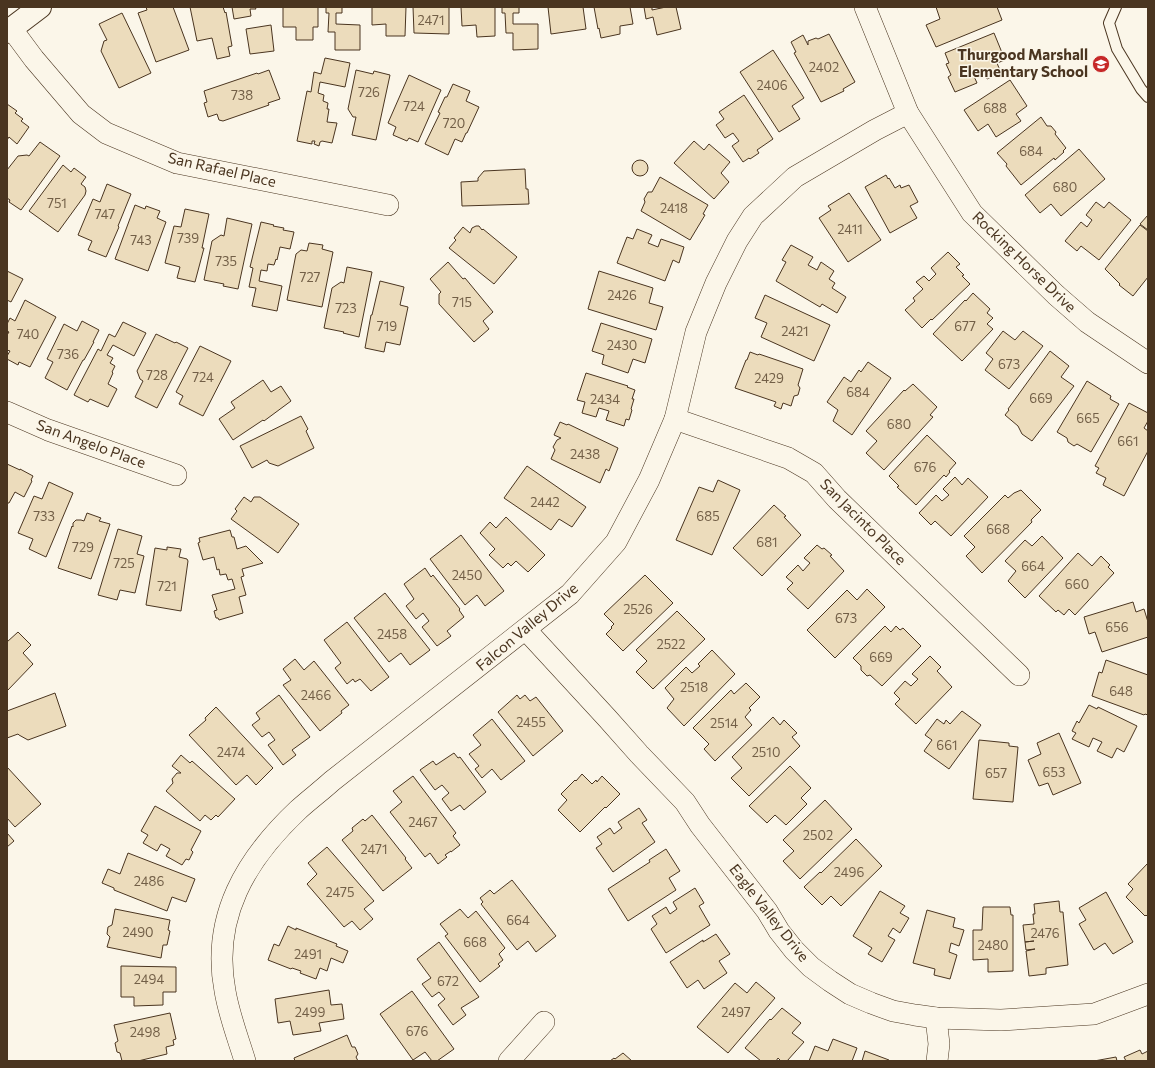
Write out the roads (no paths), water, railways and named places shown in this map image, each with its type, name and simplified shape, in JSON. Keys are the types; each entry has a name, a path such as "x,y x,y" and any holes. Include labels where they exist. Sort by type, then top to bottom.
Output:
{"street":[{"path":"9,30 40,7"},
{"name":"Rocking Horse Drive","path":"865,7 908,113 972,212 1056,295 1087,322 1148,363"},
{"name":"San Rafael Place","path":"9,30 81,114 106,133 178,163 388,205"},
{"name":"Falcon Valley Drive","path":"245,1061 225,990 222,967 223,944 226,921 233,899 255,858 298,810 332,781 570,594 616,542 649,480 675,419 696,332 716,283 737,241 753,216 795,177 875,130 908,113"},
{"name":"San Angelo Place","path":"7,412 48,430 176,475"},
{"name":"San Jacinto Place","path":"675,419 788,458 814,473 837,499 1019,675"},
{"name":"Eagle Valley Drive","path":"526,630 608,718 648,764 685,802 700,825 767,911 779,931 794,950 811,967 850,994 871,1003 900,1012 936,1018 1001,1020 1094,1014 1148,994"},
{"path":"936,1018 938,1044 937,1061"},
{"path":"509,1061 544,1022"}],"lane":[{"path":"1116,7 1109,23 1117,49 1141,89 1148,97"}],"place":[{"name":"Thurgood Marshall Elementary School","path":"1101,64"}]}
